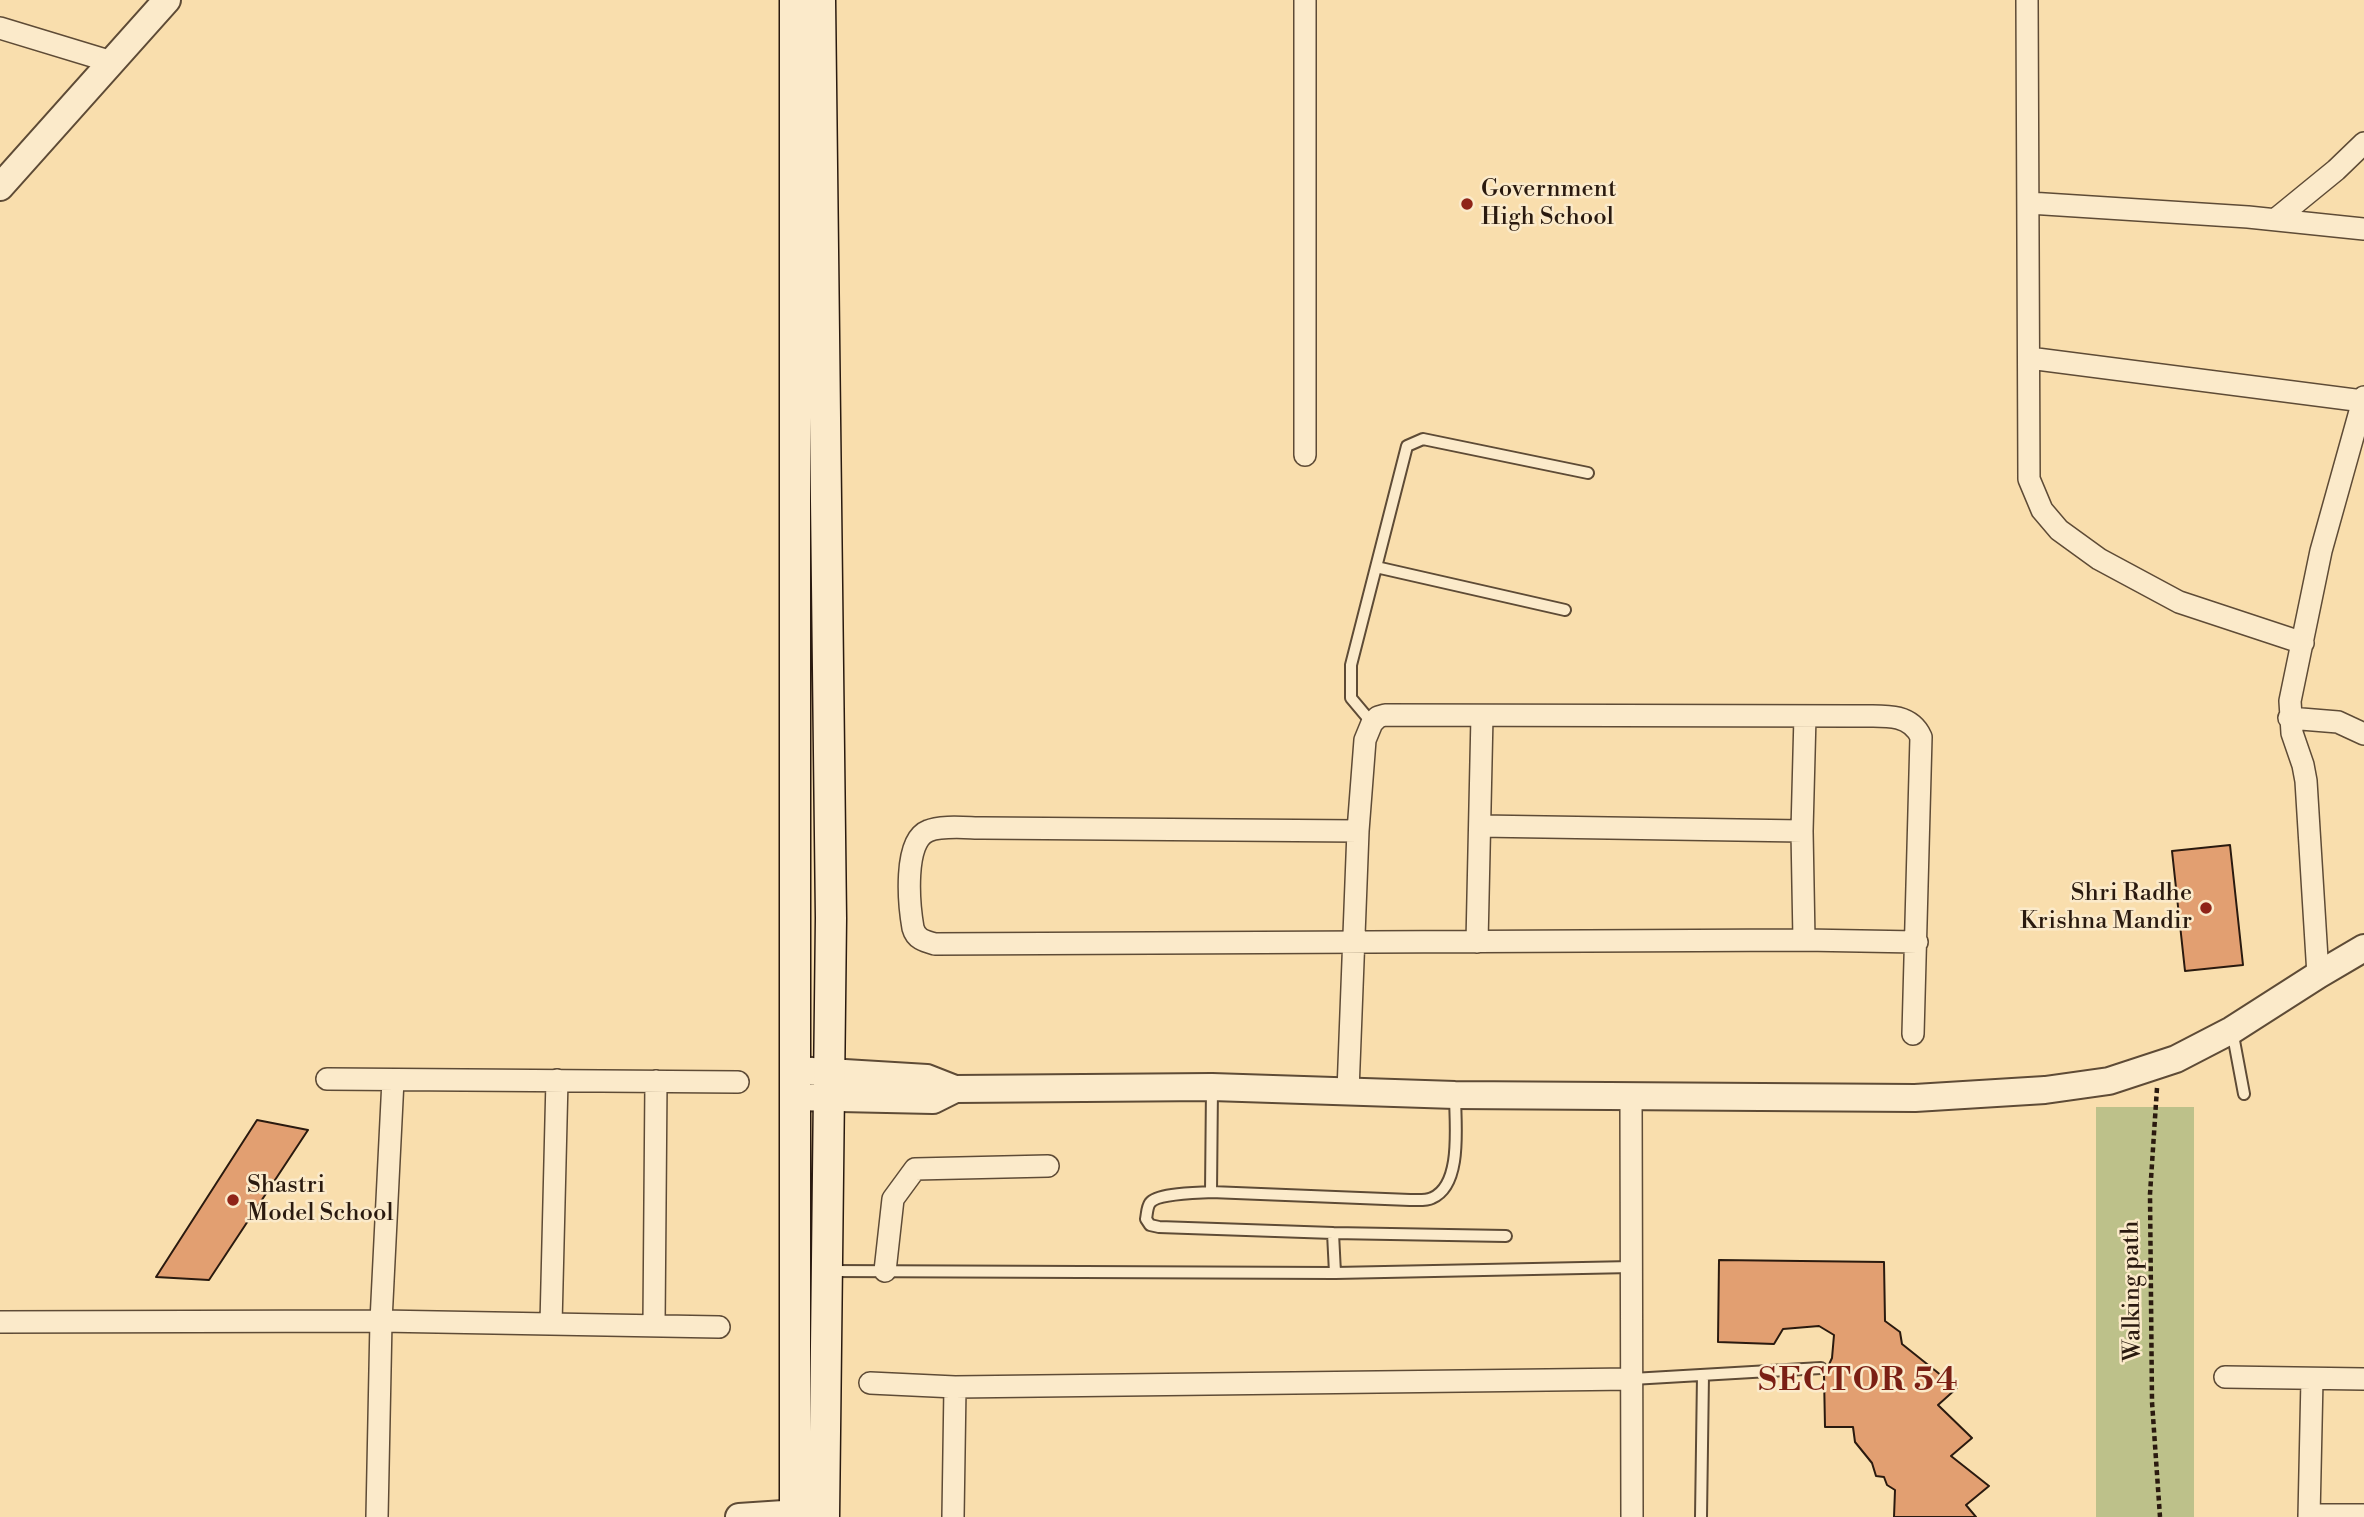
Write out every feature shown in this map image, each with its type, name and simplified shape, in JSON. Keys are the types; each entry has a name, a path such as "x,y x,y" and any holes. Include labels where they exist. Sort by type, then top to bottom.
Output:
{"main road":[{"path":"795,0 794,1084 809,1515"},
{"path":"809,1515 827,1270 830,1085 831,918 820,0"}],"street":[{"path":"0,187 167,0"},
{"path":"1305,0 1306,455"},
{"path":"2027,0 2029,479 2042,510 2059,530 2099,559 2151,589 2179,602 2303,643"},
{"path":"0,28 112,62"},
{"path":"2276,219 2336,170 2364,143"},
{"path":"2029,203 2276,219 2364,229"},
{"path":"2029,358 2363,399 2321,551 2290,701 2289,718 2304,765 2306,781 2318,975"},
{"path":"1348,1091 1358,831 1365,740 1372,723 1385,715 1805,716 1907,719 1917,727 1922,737 1913,1034"},
{"path":"1477,942 1482,716"},
{"path":"1804,940 1802,831 1805,716"},
{"path":"2289,718 2339,722 2364,734"},
{"path":"1480,826 1802,831"},
{"path":"1358,831 935,829 926,831 916,841 911,856 913,928 920,939 934,944 1804,940 1917,942"},
{"path":"794,1084 830,1085 927,1077 955,1089 1212,1087 1455,1095 1631,1097 1915,1098 2032,1091 2109,1081 2176,1059 2232,1030 2364,948"},
{"path":"327,1079 738,1082"},
{"path":"377,1517 381,1321 393,1080"},
{"path":"551,1324 557,1080"},
{"path":"654,1324 656,1081"},
{"path":"1631,1097 1632,1517"},
{"path":"885,1271 893,1199 915,1169 1048,1166"},
{"path":"0,1322 381,1321 719,1327"},
{"path":"2225,1377 2364,1379"},
{"path":"870,1383 955,1387 1632,1379"},
{"path":"2312,1379 2309,1516 2364,1515"},
{"path":"953,1517 955,1387"},
{"path":"739,1517 809,1515"}],"lane":[{"path":"1372,723 1351,698 1351,665 1407,446 1423,439 1587,473"},
{"path":"1376,567 1565,610"},
{"path":"2232,1030 2244,1094"},
{"path":"1211,1192 1212,1087"},
{"path":"1455,1095 1453,1170 1441,1192 1430,1199 1211,1192 1152,1200 1146,1219 1150,1225 1159,1227 1506,1236"},
{"path":"1333,1233 1335,1273"},
{"path":"827,1270 1335,1273 1632,1267"},
{"path":"1632,1379 1821,1368"},
{"path":"1701,1517 1703,1375"}],"path":[{"name":"Walking path","path":"2158,1065 2150,1194 2152,1402 2160,1517"}],"green space":[{"path":"2096,1107 2194,1107 2194,1517 2096,1517"}],"building":[{"path":"2230,845 2243,965 2185,971 2172,851"},
{"path":"257,1120 308,1130 209,1280 156,1277"},
{"path":"1719,1260 1884,1262 1885,1321 1900,1332 1902,1344 1957,1388 1938,1405 1972,1438 1951,1456 1989,1486 1966,1505 1976,1517 1894,1517 1895,1490 1887,1485 1884,1477 1876,1476 1872,1463 1855,1442 1853,1427 1825,1427 1824,1375 1832,1358 1834,1335 1819,1326 1783,1329 1774,1344 1718,1342"}],"place":[{"name":"Government High School","path":"1467,204"},
{"name":"Shri Radhe Krishna Mandir","path":"2206,908"},
{"name":"Shastri Model School","path":"233,1200"}],"district":[{"name":"SECTOR 54","path":"1859,1382"}]}
